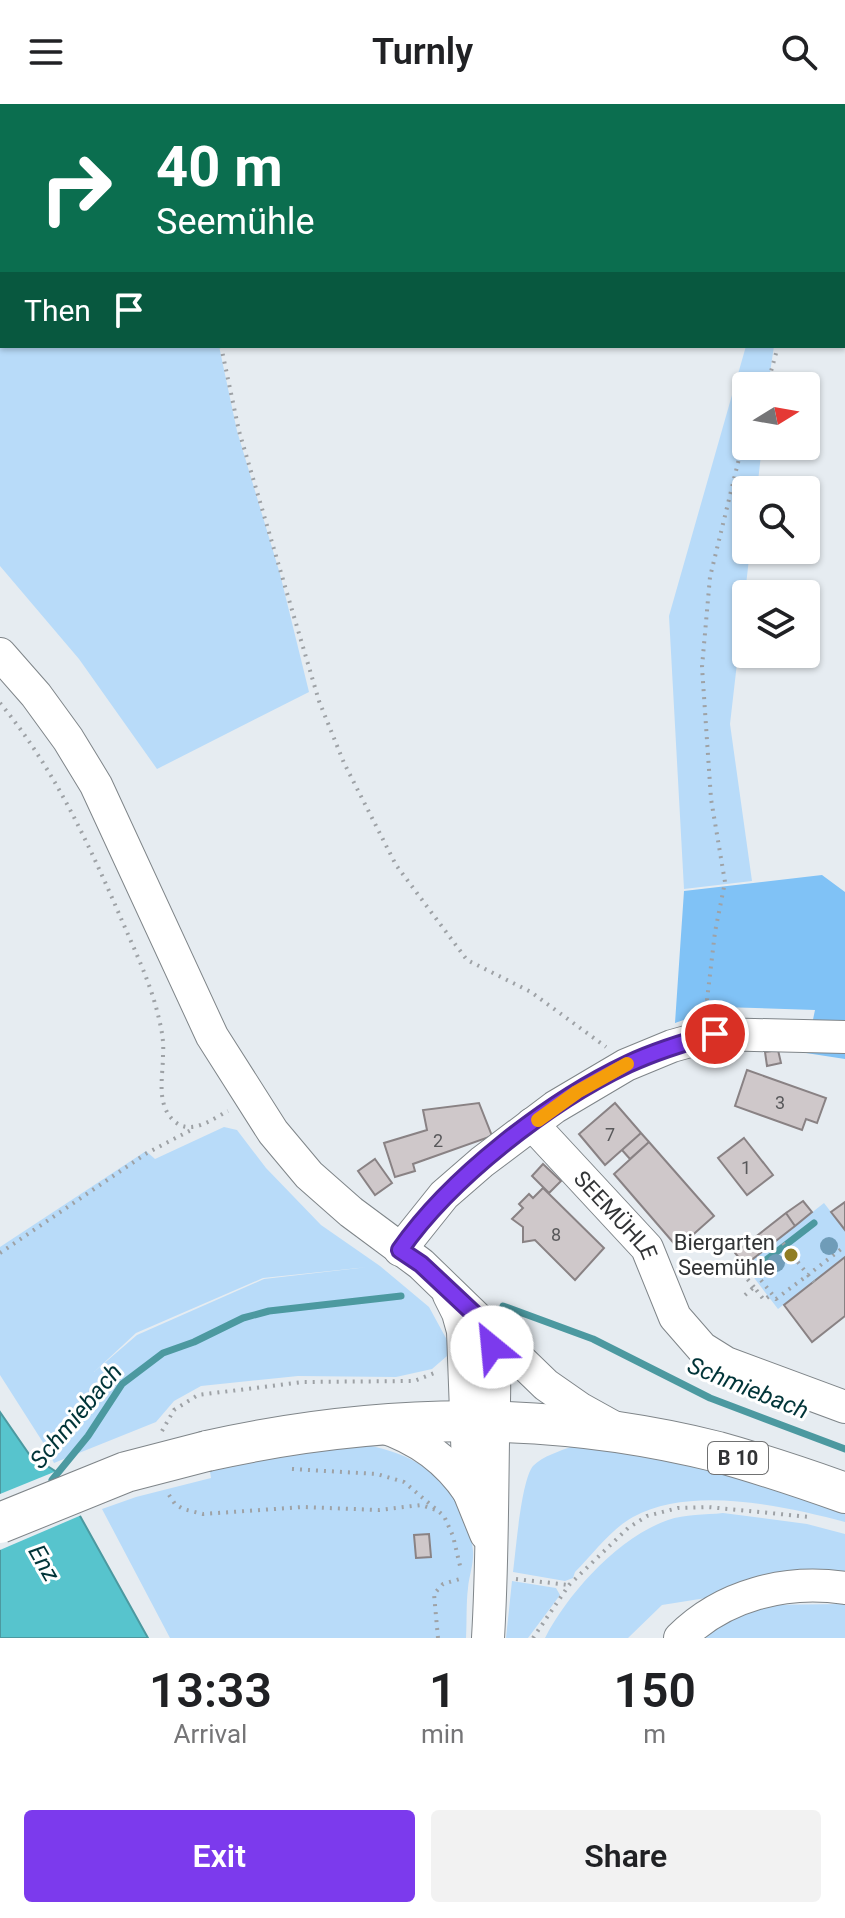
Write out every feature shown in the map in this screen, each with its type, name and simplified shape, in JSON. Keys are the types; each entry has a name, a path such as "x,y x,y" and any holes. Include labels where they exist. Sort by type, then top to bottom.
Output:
{"main road":[{"name":"B 10","path":"0,1523 126,1472 290,1434 373,1424 480,1421 574,1426 714,1451 845,1493"}],"street":[{"path":"0,654 52,717 96,785 212,1036 273,1132 309,1175 422,1266 546,1385 627,1435"},
{"path":"422,1266 444,1195 532,1124 577,1092 626,1065 672,1046 715,1034 845,1037"},
{"name":"SEEMÜHLE","path":"532,1124 647,1248 675,1317 702,1348 726,1363 845,1407"},
{"path":"422,1266 458,1313 480,1421 482,1568 488,1638"},
{"path":"482,1568 469,1492 492,1347 485,1324"},
{"path":"373,1424 427,1448 446,1463 469,1492"},
{"path":"680,1638 715,1609 736,1600 808,1586 845,1588"}],"path":[{"path":"221,348 239,431 319,701 344,763 396,865 467,960 531,992 592,1035 626,1065"},
{"path":"770,372 776,349"},
{"path":"707,1000 725,882 711,799 702,667 710,577 739,460"},
{"path":"0,703 35,748 62,794 135,951 160,1026 164,1054 162,1096 167,1112 183,1126 197,1127"},
{"path":"0,1253 147,1153 236,1107"},
{"path":"785,1245 814,1282"},
{"path":"772,1294 764,1300 744,1275 752,1269 772,1294 776,1299 845,1246"},
{"path":"830,1257 836,1265"},
{"path":"745,1295 754,1287"},
{"path":"285,1469 377,1474 395,1478 413,1488 444,1516 453,1536 482,1568"},
{"path":"533,1638 569,1585 628,1528 656,1512 708,1507 811,1517"},
{"path":"438,1638 434,1594 443,1584 482,1568 569,1585"}],"shaded area":[{"path":"0,348 219,348 237,431 280,574 309,692 157,769 79,659 0,566"},
{"path":"745,348 774,348 770,372 739,372"},
{"path":"732,395 732,460 760,460 759,476 732,476 732,564 748,564 747,580 732,580 732,668 736,668 730,724 752,881 684,889 669,616"},
{"path":"822,875 845,892 845,1059 806,1053 815,1010 721,1007 675,1023 684,891"},
{"path":"224,1127 237,1130 266,1168 321,1225 380,1266 429,1307 447,1340 447,1356 432,1369 396,1377 298,1376 201,1386 174,1401 156,1422 54,1463 46,1447 63,1436 63,1432 44,1444 0,1375 0,1247 146,1151 155,1159","holes":["368,1267 264,1279 137,1335 94,1372 136,1333 263,1278"]},
{"name":"Biergarten Seemühle","path":"824,1203 845,1230 845,1257 778,1309 735,1253 796,1225"},
{"path":"360,1444 391,1451 418,1463 442,1482 460,1509 473,1551 467,1594 466,1638 170,1638 102,1509 211,1478 209,1465"},
{"path":"573,1446 631,1454 740,1477 845,1511 845,1522 766,1505 710,1500 682,1502 657,1507 625,1522 602,1542 573,1578 565,1581 513,1572 522,1500 529,1474 542,1459"},
{"path":"723,1513 807,1524 845,1534 845,1576 662,1605 628,1638 545,1638 581,1585 631,1539 675,1518"},
{"path":"512,1581 556,1588 560,1595 528,1638 506,1638"},
{"path":"845,1604 845,1638 696,1638 760,1605"}],"water":[{"name":"Enz","path":"0,1412 29,1454 55,1471 148,1638 0,1638"}],"pier":[{"path":"59,1470 84,1514 0,1550 0,1494"}],"building":[{"path":"778,1050 781,1063 767,1066 765,1052"},
{"path":"747,1070 826,1098 817,1123 806,1119 802,1130 735,1106"},
{"path":"479,1103 492,1136 413,1164 415,1171 395,1177 384,1143 427,1130 423,1110"},
{"path":"615,1103 641,1133 605,1165 579,1134"},
{"path":"641,1133 649,1142 630,1159 622,1150"},
{"path":"744,1138 773,1175 747,1195 718,1158"},
{"path":"649,1142 714,1216 678,1248 614,1174"},
{"path":"375,1159 392,1183 375,1195 358,1171"},
{"path":"543,1164 561,1181 549,1193 532,1176"},
{"path":"543,1188 604,1248 575,1280 535,1240 523,1242 523,1227 512,1219 523,1208 519,1204 529,1194 533,1198"},
{"path":"803,1201 812,1212 795,1226 786,1213"},
{"path":"845,1202 845,1230 831,1212"},
{"path":"786,1213 795,1226 745,1265 735,1253"},
{"path":"845,1257 845,1316 812,1342 784,1305"},
{"path":"429,1534 431,1557 416,1558 414,1535"}],"waterway":[{"path":"757,1267 814,1223"},
{"name":"Schmiebach","path":"52,1480 88,1436 122,1384 163,1353 243,1318 269,1311 401,1296"},
{"name":"Schmiebach","path":"503,1306 593,1339 710,1398 845,1449"}],"slow traffic":[{"path":"538,1120 577,1092 627,1064"}],"place":[{"name":"Biergarten Seemühle","path":"791,1255"}],"route":[{"path":"492,1347 485,1324 421,1264 400,1250 411,1234 444,1195 482,1162 577,1092 626,1065 672,1046 715,1034"}]}
